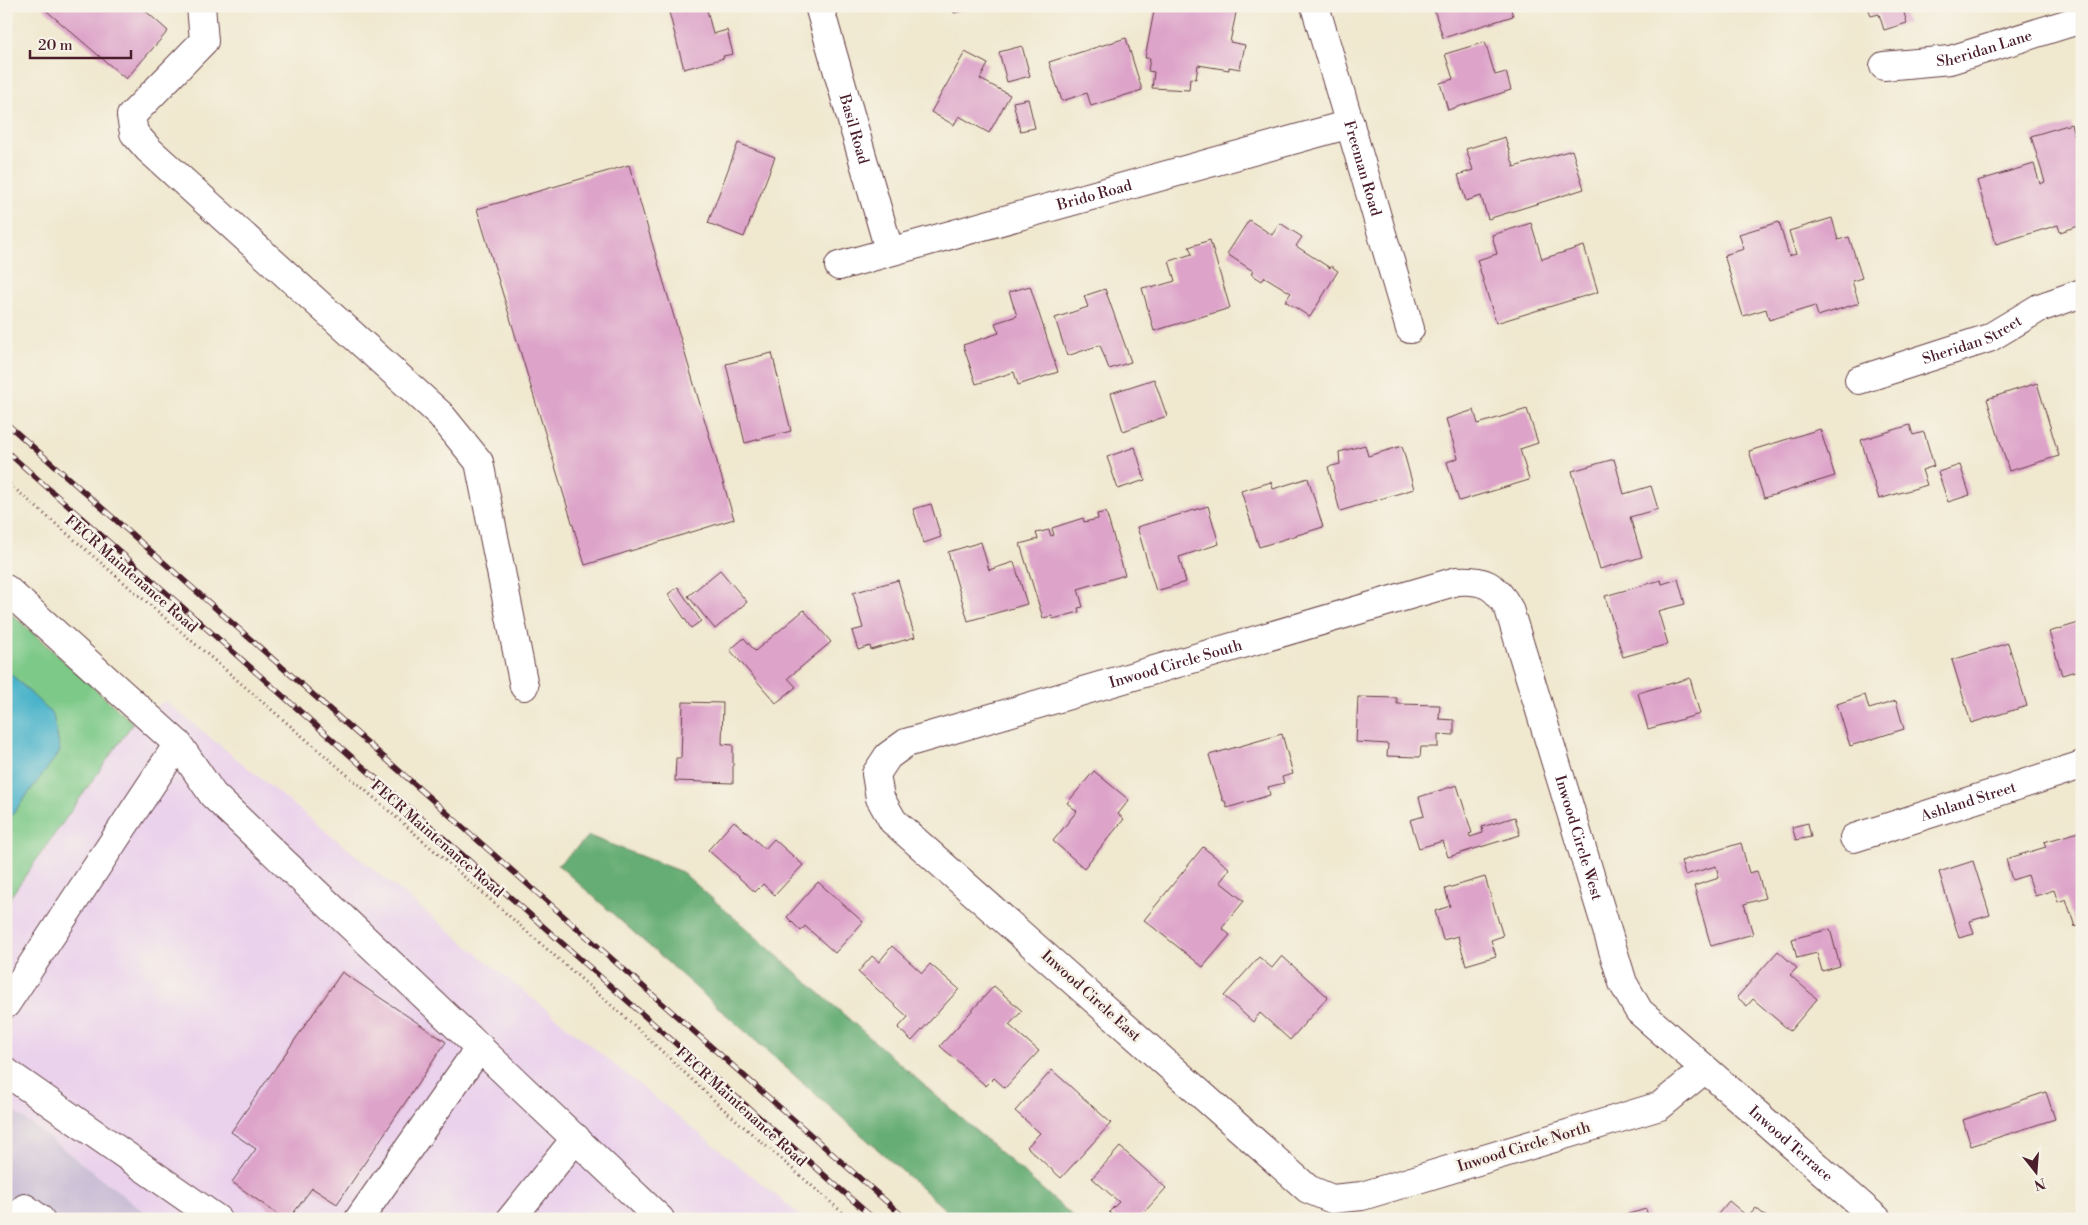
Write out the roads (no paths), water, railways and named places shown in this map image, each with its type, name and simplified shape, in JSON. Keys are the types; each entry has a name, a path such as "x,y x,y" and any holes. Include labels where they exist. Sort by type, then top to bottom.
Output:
{"street":[{"path":"201,6 204,41 131,116 134,133 148,150 440,414 479,462 524,686"},
{"name":"Basil Road","path":"820,6 889,250"},
{"name":"Freeman Road","path":"1315,6 1410,329"},
{"name":"Sheridan Lane","path":"1884,66 1950,60 2082,19"},
{"name":"Brido Road","path":"839,266 889,250 1350,124"},
{"name":"Sheridan Street","path":"1859,380 1989,338 2039,308 2082,293"},
{"name":"Inwood Circle South","path":"876,774 888,756 906,743 1456,581 1473,580 1489,585"},
{"name":"Inwood Circle West","path":"1489,585 1501,595 1509,608 1623,983 1639,1011 1704,1069"},
{"path":"6,590 178,744 213,795 660,1219"},
{"path":"6,1004 178,744"},
{"name":"Ashland Street","path":"1854,838 2082,765"},
{"name":"Inwood Circle East","path":"876,774 880,798 893,821 1308,1189 1332,1199"},
{"path":"359,1219 480,1047"},
{"name":"Inwood Circle North","path":"1332,1199 1362,1196 1660,1106 1704,1069"},
{"name":"Inwood Terrace","path":"1704,1069 1877,1219"},
{"path":"6,1072 217,1219"},
{"path":"511,1219 576,1138"},
{"path":"15,1219 25,1208 40,1219"}],"water":[{"path":"6,669 53,715 60,751 6,823"}],"railway":[{"path":"6,423 906,1219"},
{"path":"6,451 874,1219"}]}
